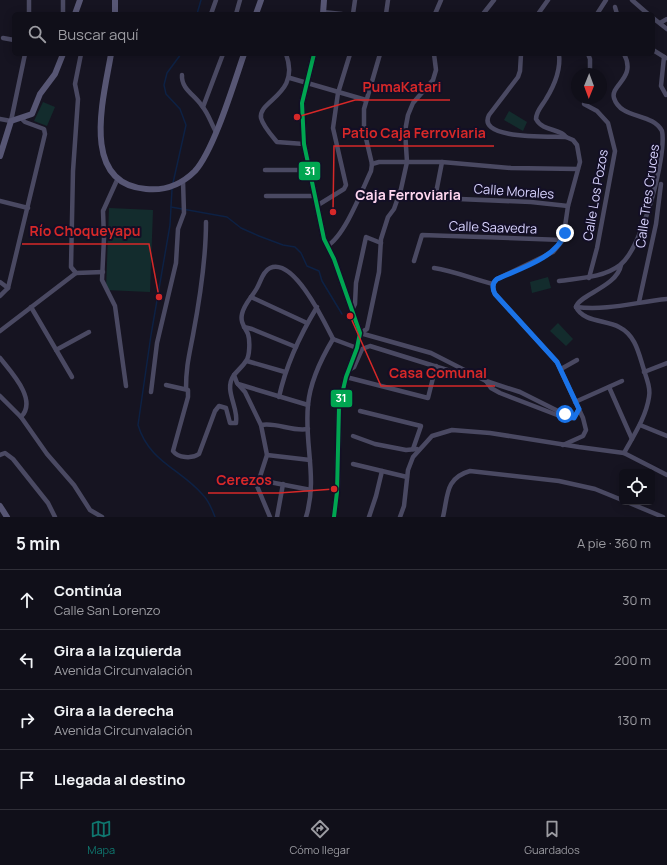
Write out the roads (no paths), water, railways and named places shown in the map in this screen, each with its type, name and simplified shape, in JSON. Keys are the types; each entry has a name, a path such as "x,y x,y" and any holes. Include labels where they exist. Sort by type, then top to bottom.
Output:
{"street":[{"path":"29,0 29,12"},
{"path":"63,0 63,12"},
{"path":"76,12 80,0"},
{"path":"115,0 115,12"},
{"path":"212,12 216,0"},
{"path":"237,12 240,0"},
{"path":"257,12 261,0"},
{"path":"323,12 324,0"},
{"path":"353,12 355,0"},
{"path":"386,12 388,0"},
{"path":"436,12 441,0"},
{"path":"484,12 494,0"},
{"path":"539,12 548,0"},
{"path":"598,12 606,0"},
{"path":"632,0 646,12"},
{"path":"615,7 616,12"},
{"path":"655,19 667,29"},
{"path":"660,23 667,19"},
{"path":"3,38 12,40"},
{"path":"655,51 666,58 661,86 666,95"},
{"path":"0,156 11,121 25,56"},
{"path":"0,119 11,121 30,115 34,111 40,94 55,74 62,56"},
{"path":"76,273 71,267 72,212 78,99 75,84 81,56"},
{"path":"111,56 100,124 102,152 110,169 118,178 126,184 137,188 151,189 167,188 181,182 201,164 216,132 243,56"},
{"path":"203,107 222,56"},
{"path":"286,56 290,78 280,94 264,107 261,117 263,123 277,142 304,144"},
{"path":"313,56 306,83 302,116 304,144 324,238 360,333 357,348 346,377 338,417 337,492 334,517"},
{"path":"318,205 344,189 346,185 333,128 338,93 349,56"},
{"path":"327,246 337,238 371,171 372,164 370,161 364,130 366,100 379,56"},
{"path":"360,333 367,328 372,310 376,280 379,272 380,243 388,217 394,209 401,189 407,162 405,131 408,115 413,103 433,80 436,70 434,56"},
{"path":"521,56 518,77 489,115 487,120 488,126 492,130 504,133 566,137 573,140 577,145 580,156 568,206 563,240 552,252 497,279 493,284 495,294 552,356 561,368 583,418 585,433 580,439 563,445"},
{"path":"559,56 559,71 547,98 537,113 536,119 545,128 563,133 566,137"},
{"path":"589,56 590,68"},
{"name":"Calle Tres Cruces","path":"625,56 628,66 627,72 614,90 614,97 621,108 636,116 651,120 663,131 666,140 666,154 661,180 656,224 640,302"},
{"path":"182,75 184,86 203,107 216,132"},
{"path":"290,78 366,100"},
{"name":"Calle Los Pozos","path":"584,104 604,116 611,131 615,151 601,227 589,278"},
{"path":"0,296 8,288 28,208 45,130 42,127 25,122 22,118"},
{"path":"372,164 379,162 442,162 511,168 578,169"},
{"name":"Calle Morales","path":"442,162 435,198 531,202 568,206"},
{"path":"265,170 310,170"},
{"path":"118,178 103,211 104,238 102,280 115,306 126,386"},
{"path":"576,307 579,300 594,293 615,276 620,265 636,246 642,234 661,180"},
{"path":"150,392 157,343 176,263 178,229 184,213 181,182"},
{"path":"266,196 316,196"},
{"path":"0,201 28,208"},
{"path":"206,222 206,244 200,290 193,336 186,363 186,389 188,390 188,398 173,451 175,454 194,457 199,454 215,411 219,406 226,408 230,422 236,423 235,408 230,387 234,375 247,361 249,341 242,324 242,314 263,274 270,268 281,267 289,272 306,291 317,307 333,339 357,348"},
{"name":"Calle Saavedra","path":"414,261 422,235 563,240"},
{"path":"352,310 355,304 358,274 366,237 380,243"},
{"path":"559,281 589,278 610,271 620,265"},
{"path":"434,268 454,271 464,276 493,284"},
{"path":"0,331 76,273 103,272"},
{"path":"0,282 8,288"},
{"path":"251,297 307,323"},
{"path":"576,307 608,308 667,299"},
{"path":"31,307 72,377"},
{"path":"278,398 285,372 307,323 317,307"},
{"path":"576,307 578,311 587,317 610,323 627,332 639,350 644,372 650,388 650,396 640,425 624,453"},
{"path":"244,328 252,329 296,348"},
{"path":"56,350 88,332"},
{"path":"360,333 431,353 470,374 520,392 572,418"},
{"path":"306,517 312,490 308,405 313,382 333,339"},
{"path":"349,370 354,367 362,349 370,346 460,374 470,374"},
{"path":"0,358 25,396 27,406 21,417"},
{"path":"561,368 577,360"},
{"path":"247,361 285,372"},
{"path":"644,372 667,363"},
{"path":"346,377 428,398 436,366"},
{"path":"234,375 237,384 245,392 261,425 266,455 257,486 259,494 270,517"},
{"path":"486,381 491,388 500,393 565,418 572,418 579,409"},
{"path":"575,402 622,381"},
{"path":"237,384 278,398 308,405"},
{"path":"166,385 186,389"},
{"path":"609,387 632,439"},
{"path":"0,396 21,417 42,448 74,485 90,510 102,517"},
{"path":"360,411 421,426 416,449 410,463 404,506 400,517"},
{"path":"261,425 268,424 296,430 308,429"},
{"path":"640,425 667,436"},
{"path":"353,436 375,444 406,450 416,449 432,436 452,430 490,433 624,453 667,475"},
{"path":"0,455 8,454 13,458 48,503 54,517"},
{"path":"266,455 310,460"},
{"path":"354,464 407,477"},
{"path":"368,517 376,496 382,471"},
{"path":"443,517 450,485 453,480 461,474 470,471 559,480 595,490 619,499"},
{"path":"259,480 312,490"},
{"path":"277,517 283,484"},
{"path":"634,505 663,517"},
{"path":"0,506 7,517"}],"waterway":[{"path":"198,12 201,0"},
{"path":"173,183 186,125 180,109 166,94 164,85 167,73 180,56"},
{"path":"172,189 170,225 151,335 138,425 143,438 150,448 158,457 185,478 203,495 209,502 215,517"},
{"path":"171,207 227,217 241,228 259,236 283,245 295,247 301,253 307,266 319,271 322,281 342,314"}],"place":[{"name":"PumaKatari","path":"297,117"},
{"name":"Patio Caja Ferroviaria","path":"333,212"},
{"name":"Río Choqueyapu","path":"159,297"},
{"name":"Casa Comunal","path":"350,316"},
{"name":"Cerezos","path":"334,489"}],"district":[{"name":"Caja Ferroviaria","path":"408,194"}]}
